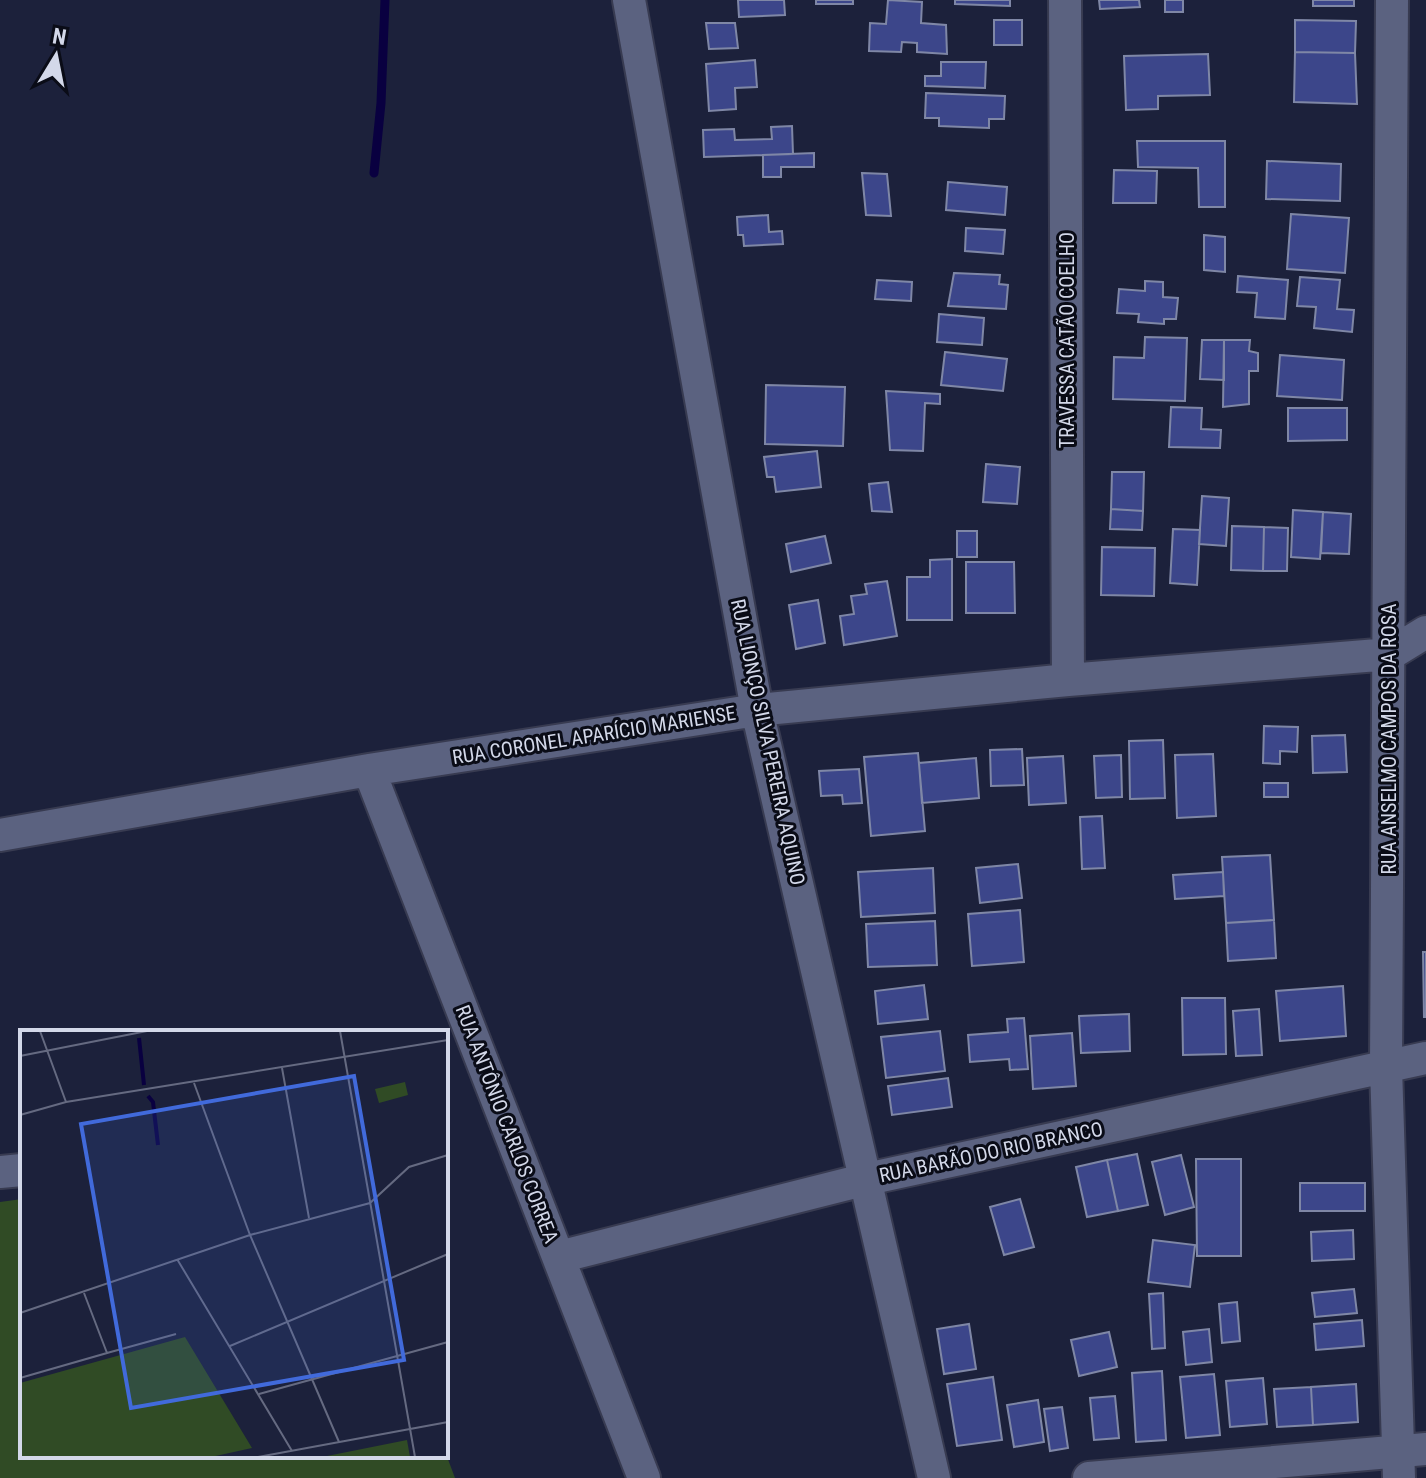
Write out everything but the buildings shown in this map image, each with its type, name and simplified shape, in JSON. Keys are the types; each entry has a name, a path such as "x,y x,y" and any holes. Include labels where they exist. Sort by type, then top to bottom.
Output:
{"street":[{"name":"RUA LIONÇO SILVA PEREIRA AQUINO","path":"629,0 757,710 934,1478"},
{"name":"TRAVESSA CATÃO COELHO","path":"1065,0 1068,680"},
{"name":"RUA ANSELMO CAMPOS DA ROSA","path":"1392,0 1386,1067 1408,1460"},
{"name":"RUA CORONEL APARÍCIO MARIENSE","path":"0,835 369,770 757,710 1068,680 1390,654 1426,632"},
{"name":"RUA ANTÔNIO CARLOS CORREA","path":"369,770 644,1478"},
{"name":"RUA BARÃO DO RIO BRANCO","path":"559,1257 867,1179 1426,1058"},
{"path":"0,1172 20,1170"},
{"path":"1089,1478 1408,1460"}],"green space":[{"path":"20,1199 20,1458 448,1458 455,1478 0,1478 0,1202"}],"waterway":[{"path":"374,173 381,103 385,0"}]}
